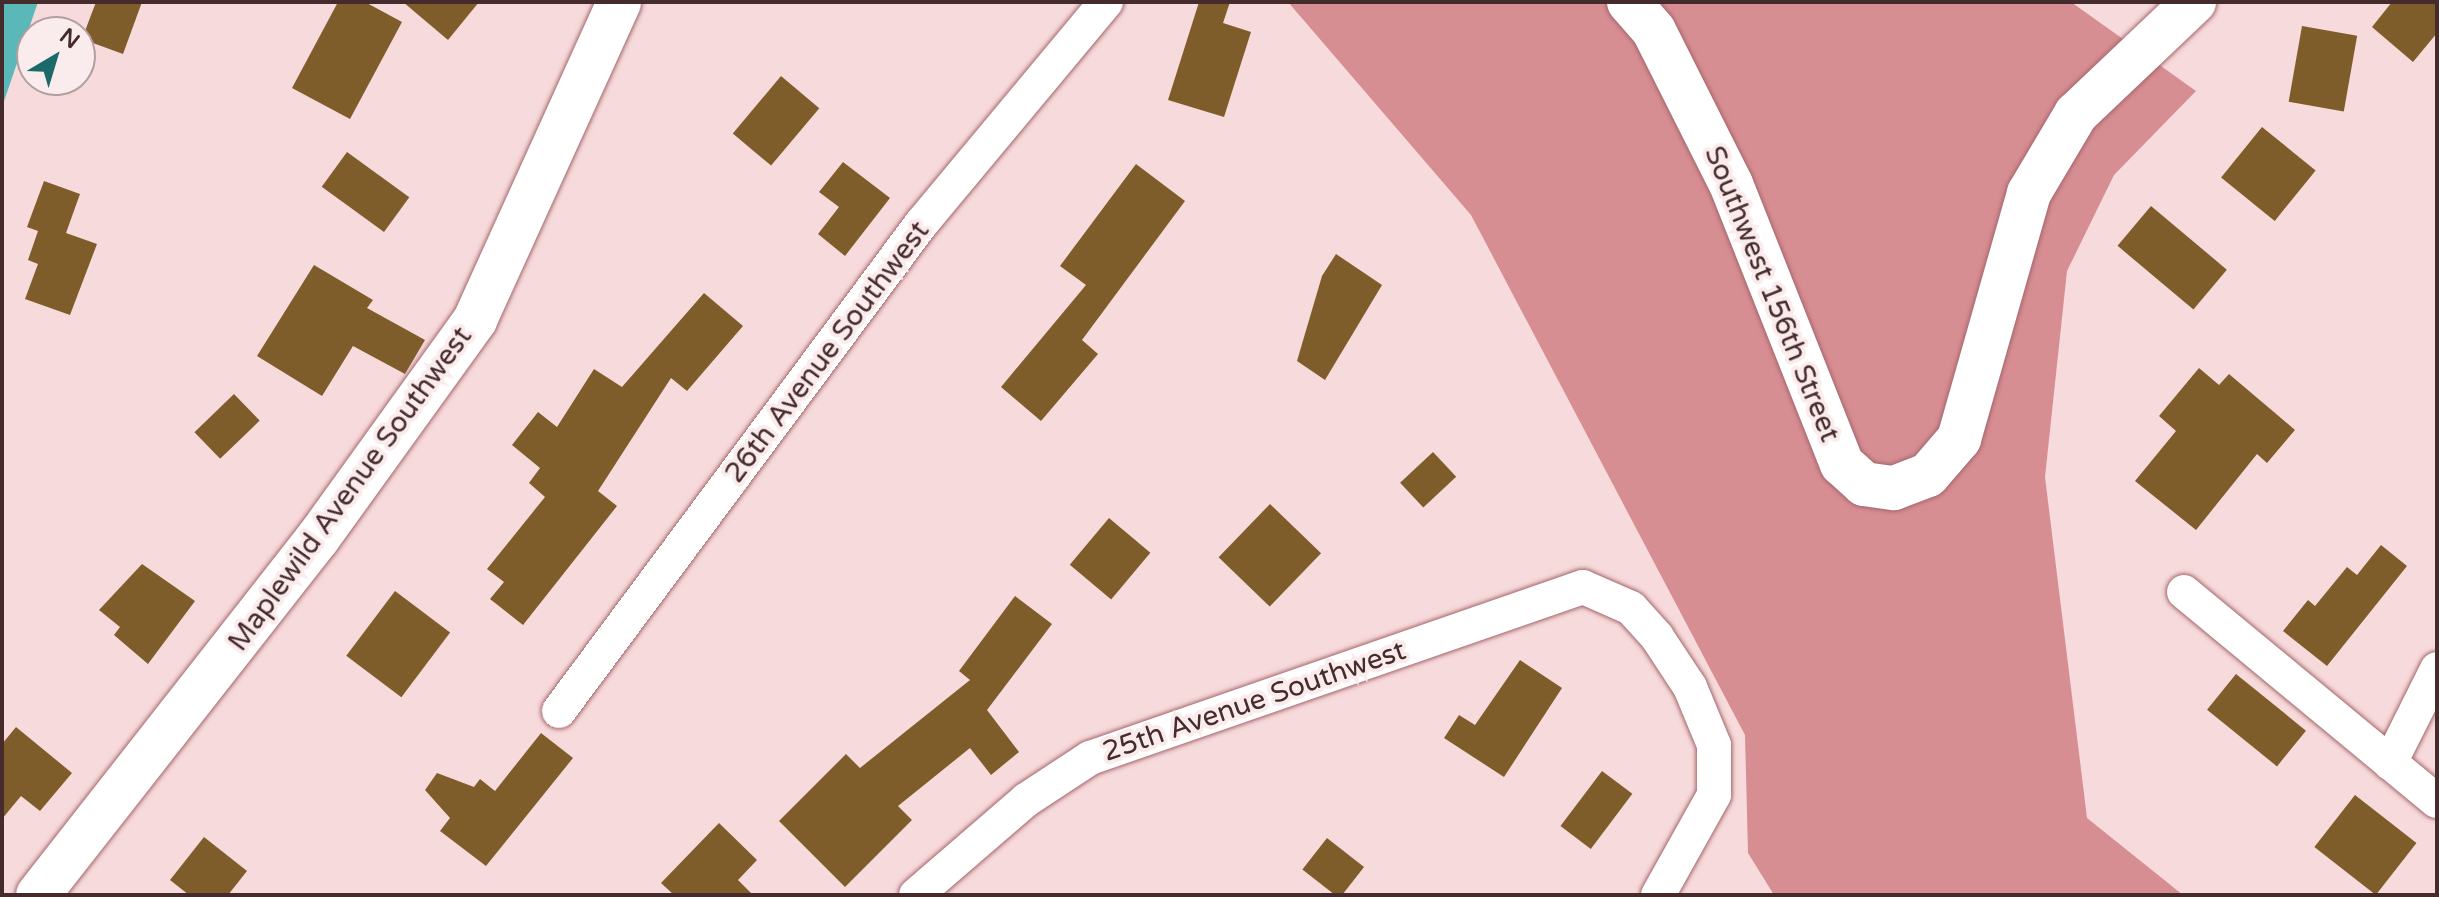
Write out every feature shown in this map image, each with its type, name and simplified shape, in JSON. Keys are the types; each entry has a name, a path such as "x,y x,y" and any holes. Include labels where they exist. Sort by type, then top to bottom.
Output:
{"street":[{"name":"Maplewild Avenue Southwest","path":"38,895 318,538 475,320 619,2"},
{"name":"26th Avenue Southwest","path":"559,711 921,224 1106,2"},
{"name":"Southwest 156th Street","path":"1629,2 1654,31 1731,184 1842,464 1864,484 1894,488 1928,475 1959,439 2029,193 2076,114 2194,2"},
{"name":"25th Avenue Southwest","path":"916,895 1026,800 1090,758 1583,587 1631,608 1657,637 1690,687 1714,745 1714,795 1658,895"},
{"path":"2184,592 2437,801"},
{"path":"2390,763 2437,669"}],"shaded area":[{"path":"1288,2 2071,2 2196,91 2114,175 2067,271 2045,477 2087,818 2183,895 1774,895 1748,853 1745,735 1471,215"}],"water":[{"path":"2,2 38,2 33,16 16,16 16,66 2,107"}],"building":[{"path":"96,2 142,2 123,54 96,44 96,16 91,16"},
{"path":"338,2 365,2 402,22 350,119 292,88"},
{"path":"403,2 479,2 448,40"},
{"path":"1199,2 1230,2 1223,23 1251,32 1224,117 1168,100"},
{"path":"2392,2 2437,2 2437,33 2413,62 2372,27"},
{"path":"2302,26 2357,36 2344,112 2289,102"},
{"path":"781,76 819,108 771,166 733,133"},
{"path":"2262,127 2316,170 2275,221 2221,178"},
{"path":"347,152 409,197 384,232 322,187"},
{"path":"843,162 890,198 845,256 818,234 839,207 819,192"},
{"path":"1136,164 1185,201 1082,340 1098,354 1041,421 1001,387 1086,285 1060,266"},
{"path":"44,181 80,194 66,233 97,244 70,315 25,299 38,264 28,260 38,231 27,227"},
{"path":"2151,206 2227,270 2193,309 2118,246"},
{"path":"1336,254 1382,285 1325,380 1297,361 1322,276"},
{"path":"314,265 373,300 367,308 425,340 405,374 353,346 322,396 257,356"},
{"path":"704,293 743,326 687,391 671,378 598,491 617,506 523,625 490,599 504,582 487,569 545,497 529,483 540,468 512,445 538,412 557,427 594,369 622,387"},
{"path":"2199,368 2219,385 2229,374 2295,430 2267,463 2257,454 2196,530 2135,481 2176,431 2159,416"},
{"path":"234,394 260,421 220,459 194,432"},
{"path":"1433,452 1456,477 1423,508 1400,483"},
{"path":"1270,504 1321,553 1270,607 1219,557"},
{"path":"1109,518 1150,553 1111,599 1070,565"},
{"path":"2381,545 2407,566 2327,666 2283,631 2308,600 2315,606 2347,567 2357,575"},
{"path":"142,564 195,601 148,664 114,635 120,627 99,610"},
{"path":"395,591 450,633 401,697 346,656"},
{"path":"1015,596 1052,624 987,710 1019,752 991,775 970,748 898,806 912,820 845,887 779,821 846,754 860,768 970,680 959,671"},
{"path":"1520,660 1562,688 1504,777 1444,738 1459,715 1475,725"},
{"path":"2236,674 2306,731 2277,766 2207,710"},
{"path":"16,727 72,773 40,811 21,796 2,819 2,744"},
{"path":"541,733 573,758 486,866 440,831 450,818 425,790 437,773 474,787 480,779 495,791"},
{"path":"1602,771 1632,794 1591,849 1560,826"},
{"path":"2355,795 2416,843 2376,895 2314,847"},
{"path":"719,823 757,860 738,880 753,895 674,895 661,883"},
{"path":"204,837 247,871 228,895 189,895 170,880"},
{"path":"1327,838 1364,867 1342,895 1335,895 1302,870"}]}
